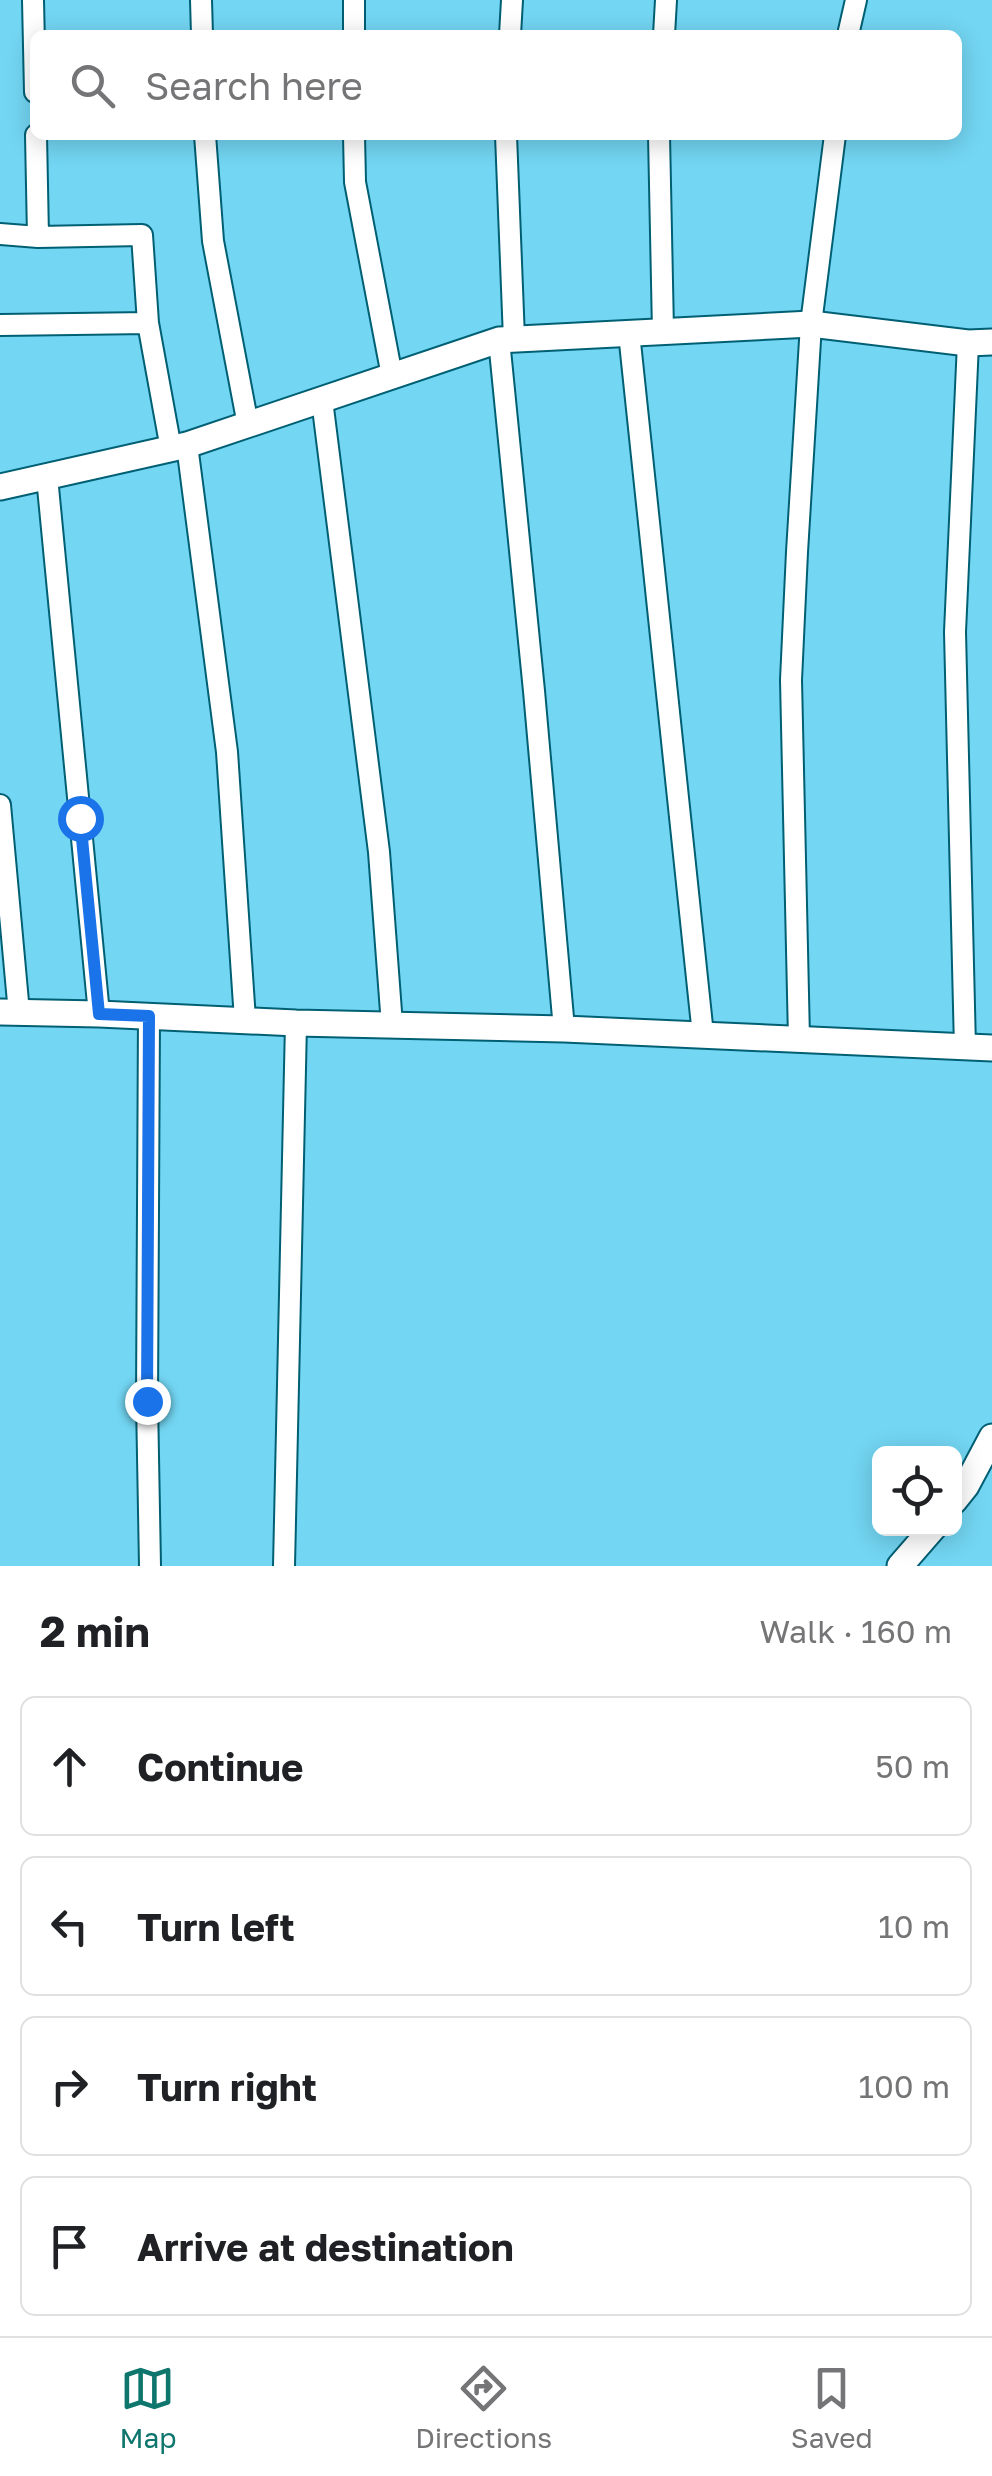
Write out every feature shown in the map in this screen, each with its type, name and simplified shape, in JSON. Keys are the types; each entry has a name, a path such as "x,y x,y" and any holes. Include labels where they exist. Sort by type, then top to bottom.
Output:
{"street":[{"path":"33,0 34,30"},
{"path":"201,0 202,30"},
{"path":"354,0 354,30"},
{"path":"510,30 512,0"},
{"path":"664,30 666,0"},
{"path":"849,30 856,0"},
{"path":"36,140 38,237"},
{"path":"205,140 214,241 248,425"},
{"path":"354,140 354,182 392,376"},
{"path":"506,140 506,339 564,1029"},
{"path":"659,140 663,332"},
{"path":"799,1039 792,680 797,552 812,324 834,140"},
{"path":"0,234 142,235 148,324 179,447 227,752 245,1020"},
{"path":"0,325 148,324"},
{"path":"0,487 179,447 506,339 812,324 980,343 956,632 965,1048"},
{"path":"629,333 703,1035"},
{"path":"322,400 380,852 392,1025"},
{"path":"47,477 99,1014"},
{"path":"0,805 10,1013 564,1029 992,1048"},
{"path":"149,1016 150,1566"},
{"path":"284,1566 296,1023"},
{"path":"962,1491 992,1437"},
{"path":"900,1566 926,1536"}],"route":[{"path":"80,818 99,1014 149,1016 147,1401"}]}
